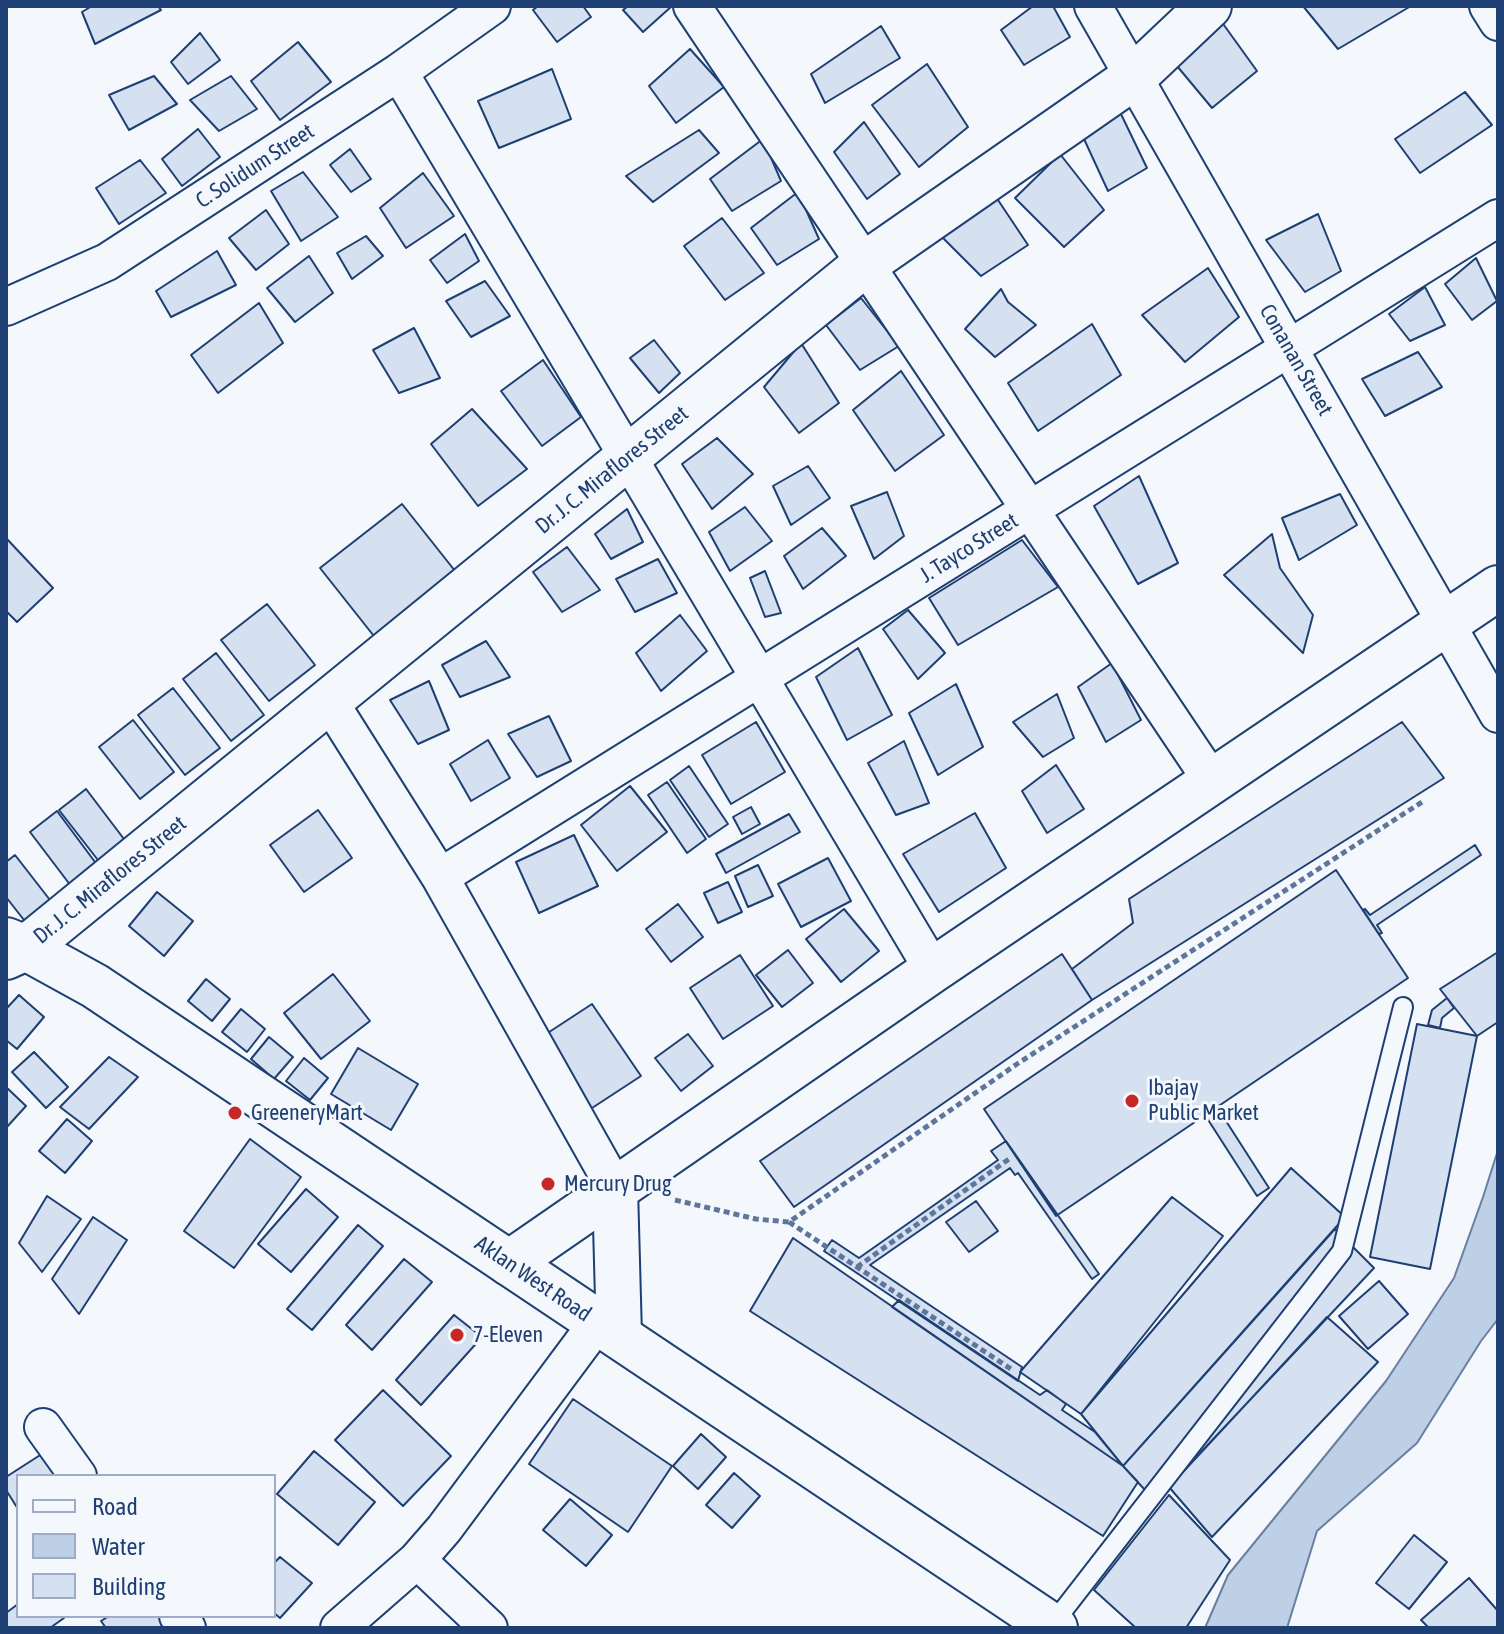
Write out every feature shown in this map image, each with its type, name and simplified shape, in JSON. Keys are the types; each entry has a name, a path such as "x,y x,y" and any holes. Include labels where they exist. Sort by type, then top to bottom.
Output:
{"street":[{"path":"692,6 1212,781"},
{"name":"Conanan Street","path":"1093,6 1498,714"},
{"name":"Dr. J. C. Miraflores Street","path":"13,948 329,701 865,264 1134,77 1209,6"},
{"path":"1488,6 1498,22"},
{"name":"C. Solidum Street","path":"6,307 107,262 399,72 489,7"},
{"path":"399,72 933,970"},
{"name":"J. Tayco Street","path":"440,877 1498,218"},
{"path":"509,1263 933,970 1498,588"},
{"path":"329,701 440,877 615,1188 608,1329 417,1560 339,1628"},
{"name":"Aklan West Road","path":"13,948 95,986 1053,1627"},
{"path":"43,1427 77,1474"},
{"path":"417,1560 489,1628"}],"lane":[{"path":"1053,1627 1342,1251 1403,1007"}],"path":[{"path":"789,1222 1017,1064 1422,802"},
{"path":"857,1267 1009,1159"},
{"path":"615,1188 756,1219 789,1222 1014,1371"}],"water":[{"path":"1498,1150 1498,1319 1417,1443 1317,1531 1287,1628 1205,1628 1228,1575 1386,1381 1454,1278"}],"building":[{"path":"92,6 158,6 161,10 95,44 82,12"},
{"path":"538,6 583,6 591,17 557,42 533,10"},
{"path":"628,6 672,6 643,32 623,10"},
{"path":"1033,6 1053,6 1070,37 1024,65 1001,30"},
{"path":"1303,6 1411,6 1338,49"},
{"path":"1221,21 1257,71 1212,108 1172,60"},
{"path":"881,26 900,58 825,103 811,74"},
{"path":"200,33 220,60 188,84 171,62"},
{"path":"298,42 331,82 280,120 251,81"},
{"path":"690,49 724,87 676,123 649,86"},
{"path":"927,64 968,127 919,167 872,105"},
{"path":"552,69 571,119 499,148 478,101"},
{"path":"154,76 177,104 129,130 109,95"},
{"path":"231,76 257,109 219,131 190,100"},
{"path":"1465,92 1492,125 1420,173 1395,139"},
{"path":"1120,112 1147,168 1108,191 1084,139"},
{"path":"864,122 900,174 867,199 834,152"},
{"path":"198,129 220,157 182,186 162,159"},
{"path":"699,130 719,153 653,202 626,176"},
{"path":"763,139 781,181 732,211 710,179"},
{"path":"350,149 371,179 351,192 330,165"},
{"path":"1060,154 1104,210 1064,247 1015,198"},
{"path":"140,160 166,193 119,224 96,188"},
{"path":"303,172 338,217 301,241 271,191"},
{"path":"423,173 454,216 406,248 380,208"},
{"path":"798,192 819,239 777,265 751,228"},
{"path":"994,194 1028,245 981,276 938,233"},
{"path":"266,210 289,244 256,270 229,238"},
{"path":"1318,214 1341,271 1305,292 1266,240"},
{"path":"722,218 764,273 725,300 684,246"},
{"path":"465,234 479,261 447,283 430,260"},
{"path":"366,236 383,256 352,279 337,253"},
{"path":"217,251 236,285 171,317 156,291"},
{"path":"309,256 333,293 295,322 267,288"},
{"path":"1476,258 1497,301 1472,320 1445,284"},
{"path":"1208,268 1239,317 1185,362 1142,315"},
{"path":"485,281 510,316 471,337 446,301"},
{"path":"1425,287 1445,325 1410,341 1389,314"},
{"path":"1001,289 1008,302 1036,325 995,357 965,329"},
{"path":"861,298 899,346 860,370 826,325"},
{"path":"259,303 283,343 218,393 191,355"},
{"path":"1092,324 1121,375 1038,431 1008,383"},
{"path":"414,328 440,378 399,393 373,350"},
{"path":"654,340 680,373 659,393 630,358"},
{"path":"801,343 839,403 799,433 764,387"},
{"path":"1418,352 1442,387 1385,416 1362,379"},
{"path":"543,360 581,417 542,446 501,391"},
{"path":"901,371 944,435 895,471 853,410"},
{"path":"472,409 527,469 478,506 431,444"},
{"path":"717,438 753,474 712,509 682,464"},
{"path":"808,466 830,498 791,525 773,486"},
{"path":"1139,476 1178,563 1138,584 1094,506"},
{"path":"887,492 904,536 874,559 851,506"},
{"path":"1340,494 1357,525 1299,560 1282,518"},
{"path":"402,504 463,581 381,645 320,568"},
{"path":"745,507 772,541 730,571 709,532"},
{"path":"627,509 643,542 611,559 595,534"},
{"path":"822,528 846,556 803,589 784,556"},
{"path":"1272,534 1280,568 1313,615 1303,653 1224,575"},
{"path":"6,538 53,588 17,622 6,611"},
{"path":"1022,540 1058,587 958,645 929,598"},
{"path":"567,547 600,590 562,612 533,572"},
{"path":"658,559 677,593 635,612 616,579"},
{"path":"765,571 781,613 765,617 750,578"},
{"path":"267,604 315,665 269,701 221,640"},
{"path":"908,610 945,653 918,679 883,629"},
{"path":"680,615 707,651 661,691 636,653"},
{"path":"486,641 510,677 460,697 442,665"},
{"path":"858,648 892,715 847,740 816,677"},
{"path":"216,653 264,715 231,741 183,679"},
{"path":"1112,663 1141,720 1106,742 1078,687"},
{"path":"429,681 449,730 418,744 390,700"},
{"path":"956,684 983,747 938,775 909,713"},
{"path":"173,688 220,748 185,775 138,715"},
{"path":"1057,694 1074,738 1043,757 1013,722"},
{"path":"549,716 571,761 537,777 508,734"},
{"path":"133,720 174,772 140,799 99,747"},
{"path":"756,722 785,772 731,804 702,755"},
{"path":"1402,722 1444,778 1092,1000 1072,969 1133,923 1129,899"},
{"path":"488,740 510,778 471,801 450,764"},
{"path":"904,741 929,803 896,815 868,763"},
{"path":"1056,765 1084,809 1047,833 1022,791"},
{"path":"689,766 728,824 709,837 670,780"},
{"path":"667,782 706,839 687,853 648,795"},
{"path":"630,786 667,832 617,871 581,825"},
{"path":"86,789 127,843 101,864 59,810"},
{"path":"751,807 760,824 742,834 733,817"},
{"path":"318,810 352,858 304,892 270,845"},
{"path":"57,811 98,866 71,886 30,832"},
{"path":"975,813 1006,868 939,912 903,854"},
{"path":"789,814 800,832 726,873 716,854"},
{"path":"574,835 598,886 539,913 516,862"},
{"path":"1475,845 1481,855 1377,925 1382,933 1379,934 1363,910 1370,915"},
{"path":"15,855 57,909 31,929 6,897 6,862"},
{"path":"828,858 851,901 801,927 778,884"},
{"path":"758,865 773,896 748,907 735,876"},
{"path":"1336,870 1408,978 1056,1216 984,1109"},
{"path":"728,882 742,912 718,923 704,893"},
{"path":"157,892 193,921 164,956 129,926"},
{"path":"678,904 703,937 671,962 646,929"},
{"path":"844,909 879,951 841,982 806,939"},
{"path":"788,950 813,983 782,1007 756,975"},
{"path":"1498,952 1498,1022 1477,1036 1440,989"},
{"path":"1062,954 1092,1000 794,1207 760,1161"},
{"path":"740,955 773,1006 723,1039 690,988"},
{"path":"333,974 370,1021 321,1059 284,1013"},
{"path":"206,979 230,999 212,1021 188,1001"},
{"path":"19,995 44,1017 17,1049 6,1040 6,1009"},
{"path":"1447,998 1454,1008 1442,1018 1440,1028 1428,1025 1432,1010"},
{"path":"592,1004 641,1076 589,1110 540,1038"},
{"path":"241,1009 265,1029 247,1052 222,1032"},
{"path":"1417,1024 1477,1036 1430,1269 1370,1257"},
{"path":"688,1034 713,1066 681,1091 655,1058"},
{"path":"269,1037 293,1057 274,1079 251,1059"},
{"path":"358,1048 418,1084 391,1130 331,1094"},
{"path":"34,1052 68,1087 46,1108 12,1072"},
{"path":"109,1057 138,1077 89,1129 60,1107"},
{"path":"304,1058 328,1078 310,1100 286,1081"},
{"path":"6,1087 26,1106 6,1128"},
{"path":"1217,1107 1269,1188 1257,1196 1205,1115"},
{"path":"67,1119 92,1141 65,1173 39,1151"},
{"path":"250,1139 301,1177 234,1268 184,1231"},
{"path":"1006,1141 1099,1274 1092,1279 1018,1173 1015,1175 1010,1168 870,1265 1022,1367 1018,1381 824,1251 832,1240 859,1258 998,1160 991,1151"},
{"path":"1291,1168 1345,1217 1123,1466 1081,1414"},
{"path":"306,1189 338,1217 291,1272 258,1244"},
{"path":"47,1196 81,1219 42,1272 19,1243"},
{"path":"1172,1197 1223,1236 1081,1414 1020,1372"},
{"path":"976,1201 998,1231 969,1252 946,1222"},
{"path":"93,1217 127,1240 79,1314 52,1279"},
{"path":"358,1225 383,1246 312,1330 287,1309"},
{"path":"1335,1229 1374,1268 1155,1501 1123,1466"},
{"path":"793,1238 1123,1466 1138,1482 1103,1536 750,1311"},
{"path":"404,1259 432,1282 372,1350 346,1325"},
{"path":"1379,1281 1408,1314 1368,1349 1339,1316"},
{"path":"899,1300 1040,1395 1047,1390 1066,1404 1062,1410 1095,1432 1123,1466 892,1307"},
{"path":"454,1315 482,1337 421,1405 396,1380"},
{"path":"1327,1317 1378,1362 1212,1537 1169,1487"},
{"path":"383,1390 451,1456 403,1506 335,1440"},
{"path":"573,1399 672,1466 628,1532 529,1464"},
{"path":"701,1434 726,1457 698,1489 673,1466"},
{"path":"48,1450 63,1474 16,1474 16,1506 6,1490 6,1477"},
{"path":"314,1451 375,1502 338,1545 277,1494"},
{"path":"734,1473 760,1496 732,1528 706,1505"},
{"path":"1169,1495 1230,1560 1186,1628 1136,1628 1094,1590"},
{"path":"570,1499 612,1535 586,1566 543,1530"},
{"path":"1414,1535 1447,1562 1409,1609 1376,1583"},
{"path":"280,1557 312,1583 280,1618 276,1615 276,1561"},
{"path":"1469,1578 1498,1611 1498,1628 1429,1628 1421,1620"},
{"path":"16,1606 16,1618 64,1618 50,1628 6,1628 6,1613"},
{"path":"106,1618 164,1618 168,1628 106,1628 101,1621"}],"place":[{"name":"Ibajay Public Market","path":"1132,1101"},
{"name":"GreeneryMart","path":"235,1113"},
{"name":"Mercury Drug","path":"548,1184"},
{"name":"7-Eleven","path":"457,1335"}]}
